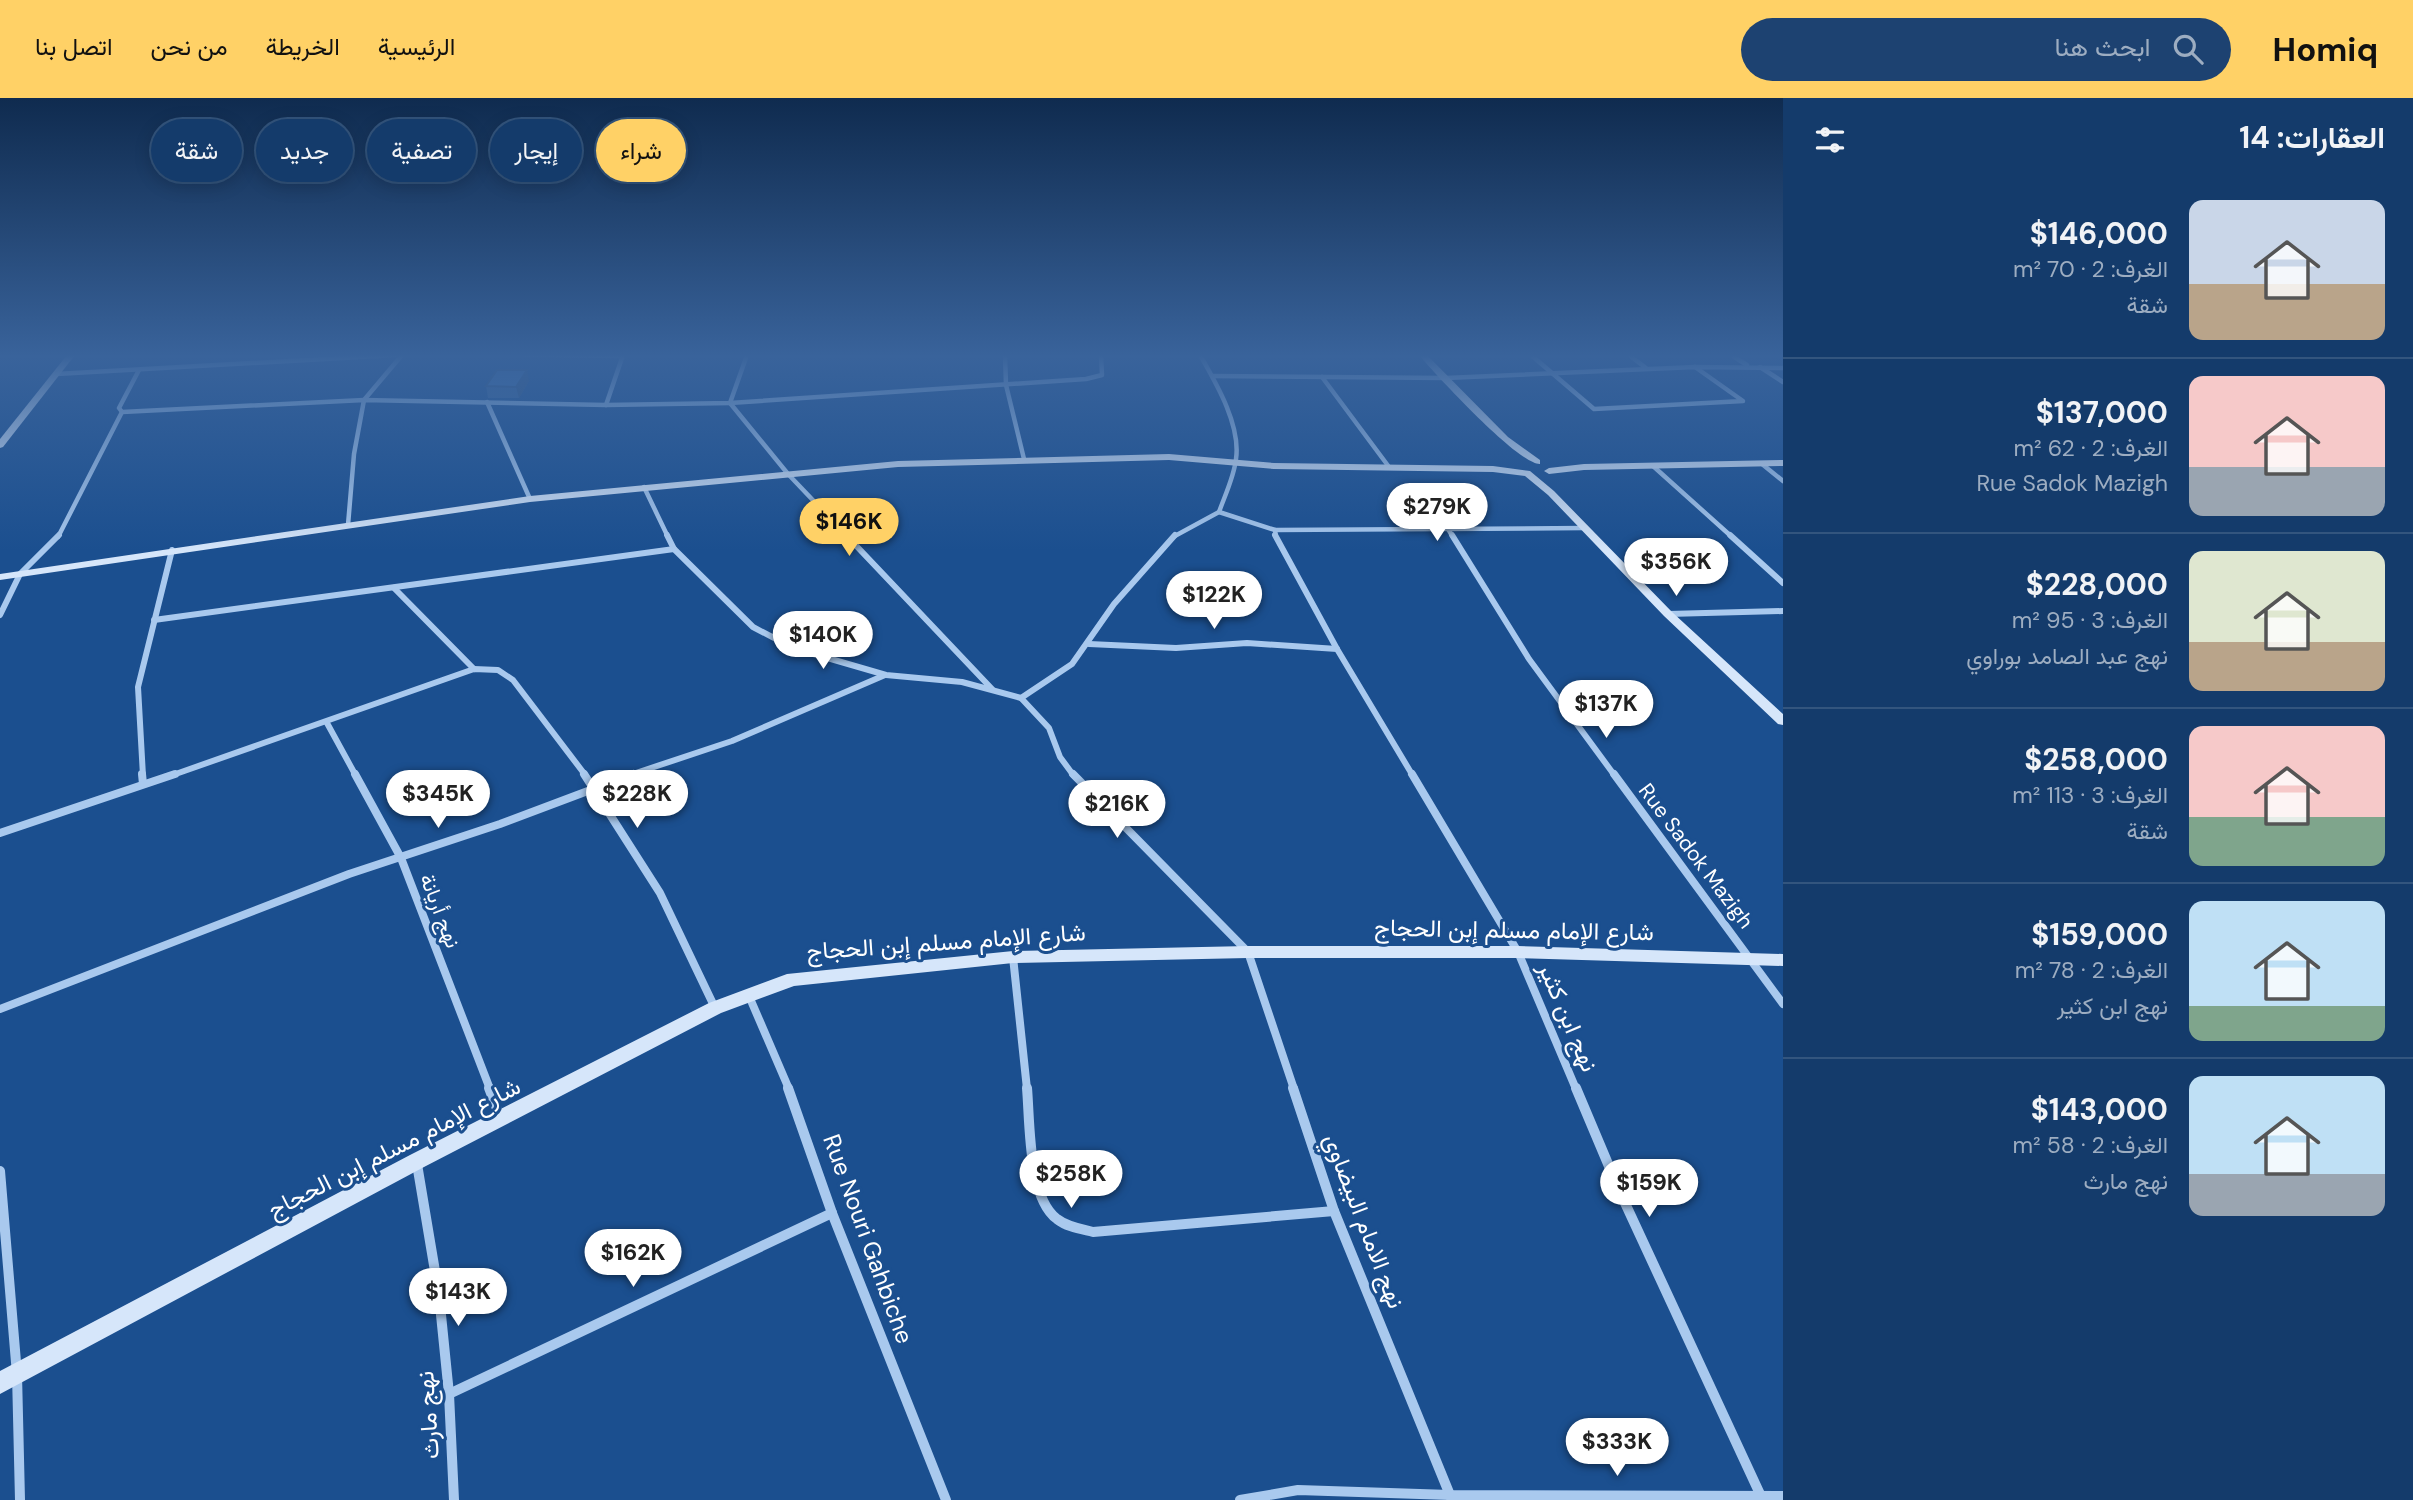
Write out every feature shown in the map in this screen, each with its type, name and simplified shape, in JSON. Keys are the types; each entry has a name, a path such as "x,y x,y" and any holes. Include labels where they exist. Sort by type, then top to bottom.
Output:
{"street":[{"path":"0,445 19,420"},
{"path":"0,615 20,574 62,533 118,420"},
{"path":"348,524 354,454 360,420"},
{"path":"494,420 530,499"},
{"path":"744,420 788,474 994,691"},
{"path":"1015,420 1024,459"},
{"path":"1219,512 1236,462 1237,447 1228,420"},
{"path":"1354,420 1389,467"},
{"path":"1487,420 1505,439 1549,472 1551,493"},
{"path":"1505,439 1516,463 1551,493 1668,614 1783,721"},
{"path":"0,577 530,499 898,464 1169,457 1274,466 1493,469 1526,473 1584,467"},
{"path":"1493,469 1516,463 1584,467 1783,463"},
{"path":"1762,464 1783,481"},
{"path":"1653,466 1783,583"},
{"path":"644,488 674,549 753,627 793,648 886,675 962,682 1021,698 1049,728 1060,757 1079,782 1248,952"},
{"path":"1021,698 1072,664 1089,644 1114,604 1146,571 1172,538 1193,523 1219,512 1275,530 1585,528"},
{"name":"Rue Sadok Mazigh","path":"1448,529 1529,659 1783,1004"},
{"name":"نهج ابن كثير","path":"1275,530 1276,542 1337,649 1518,952 1619,1190 1760,1494"},
{"path":"154,620 584,559 674,549"},
{"path":"143,784 138,687 172,550"},
{"path":"394,588 474,669"},
{"path":"1668,614 1783,611"},
{"path":"1089,644 1176,648 1247,643 1337,649"},
{"path":"0,833 327,723 474,669 498,670 513,680 594,787 660,893 715,1008"},
{"path":"0,1009 349,874 500,824 594,787 732,741 886,675"},
{"name":"نهج أريانة","path":"327,723 401,858 501,1119"},
{"name":"شارع اﻹمام مسلم إبن الحجاج","path":"0,1383 417,1161 715,1008 793,979 1013,957 1248,952 1518,952 1783,961"},
{"name":"نهج الامام البيضاوي","path":"1248,952 1334,1212 1451,1497"},
{"path":"1013,957 1037,1186 1042,1206 1052,1216 1070,1226 1093,1232 1334,1212"},
{"name":"Rue Nouri Gahbiche","path":"748,995 802,1123 832,1213 946,1500"},
{"name":"نهج مارث","path":"417,1161 439,1295 449,1394 454,1500"},
{"path":"0,1171 17,1374 20,1500"},
{"path":"449,1394 832,1213"},
{"path":"1240,1500 1298,1490 1451,1497 1783,1496"}]}
